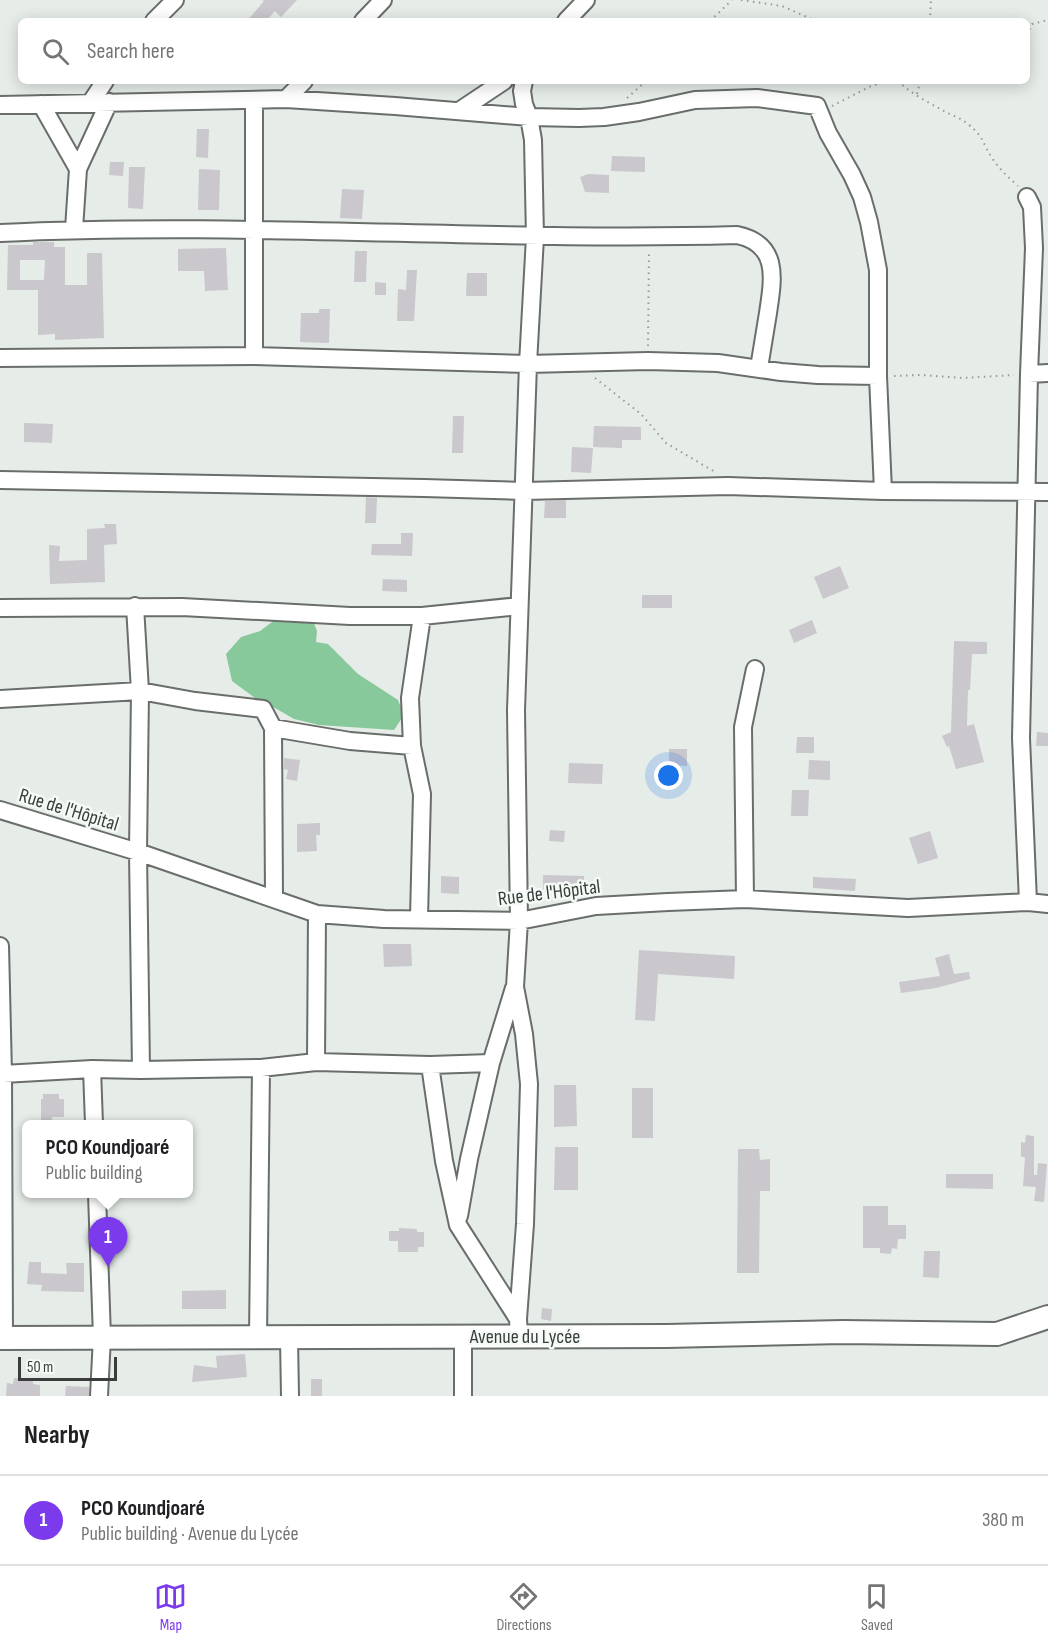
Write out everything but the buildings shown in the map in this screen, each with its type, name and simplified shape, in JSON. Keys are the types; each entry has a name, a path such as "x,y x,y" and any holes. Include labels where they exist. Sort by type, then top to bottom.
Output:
{"main road":[{"name":"Avenue du Lycée","path":"2,1338 463,1336 519,1328 667,1336 843,1332 997,1334 1048,1317"},
{"path":"997,1334 1048,1334"}],"street":[{"path":"157,18 175,0"},
{"path":"366,18 383,0"},
{"path":"569,18 586,0"},
{"path":"92,102 103,84"},
{"path":"286,99 301,84"},
{"path":"459,111 500,84"},
{"path":"458,1225 471,1148 491,1063 515,987 519,921 516,710 528,364 535,237 533,140 522,91 523,84"},
{"path":"0,105 286,99 529,117 604,117 695,100 717,99 757,98 817,106 835,148 852,175 862,197 878,270 878,376 883,491"},
{"path":"254,101 254,356"},
{"path":"74,229 78,169 109,102"},
{"path":"41,104 78,169"},
{"path":"1028,197 1041,249 1029,374 1021,738 1028,902"},
{"path":"0,233 74,229 254,230 535,237 737,235 755,240 763,247 770,261 773,279 759,368"},
{"path":"0,358 254,356 528,364 648,361 718,363 818,375 878,376"},
{"path":"1029,374 1048,374"},
{"path":"0,480 524,491 728,486 883,491 1048,492"},
{"path":"0,608 135,606 350,616 422,616 519,606"},
{"path":"135,606 140,691 138,852 141,1070"},
{"path":"419,918 422,794 412,746 410,698 422,616"},
{"path":"746,899 743,727 755,669"},
{"path":"0,699 140,691 195,701 263,709 273,728 274,898"},
{"path":"273,728 350,741 412,746"},
{"name":"Rue de l'Hôpital","path":"0,810 138,852 317,914 384,919 519,921 596,906 746,899 908,908 1028,902 1048,904"},
{"path":"316,1062 317,914"},
{"path":"0,946 3,1074 2,1338"},
{"path":"515,987 524,1034 529,1084 519,1328"},
{"path":"3,1074 92,1069 261,1068 316,1062 430,1065 491,1063"},
{"path":"430,1065 444,1161 458,1225 519,1328"},
{"path":"258,1338 261,1068"},
{"path":"92,1069 94,1120"},
{"path":"97,1198 102,1337 99,1396"},
{"path":"463,1336 464,1396"},
{"path":"289,1338 290,1396"}],"path":[{"path":"713,18 732,0"},
{"path":"741,0 782,6 809,18"},
{"path":"930,18 931,0"},
{"path":"1030,28 1032,24 1048,20"},
{"path":"817,106 831,106 878,84"},
{"path":"901,84 908,91 970,125 983,137 991,157 1002,171 1028,197"},
{"path":"917,95 921,84"},
{"path":"648,361 650,237"},
{"path":"577,363 640,414 666,443 714,470 728,486"},
{"path":"878,376 921,375 963,378 1029,374"}],"green space":[{"path":"280,616 313,621 317,631 316,642 328,644 358,674 398,700 404,715 394,730 319,725 294,719 259,701 232,681 226,654 241,637 260,631"}],"place":[{"name":"PCO Koundjoaré","path":"108,1267"}]}
